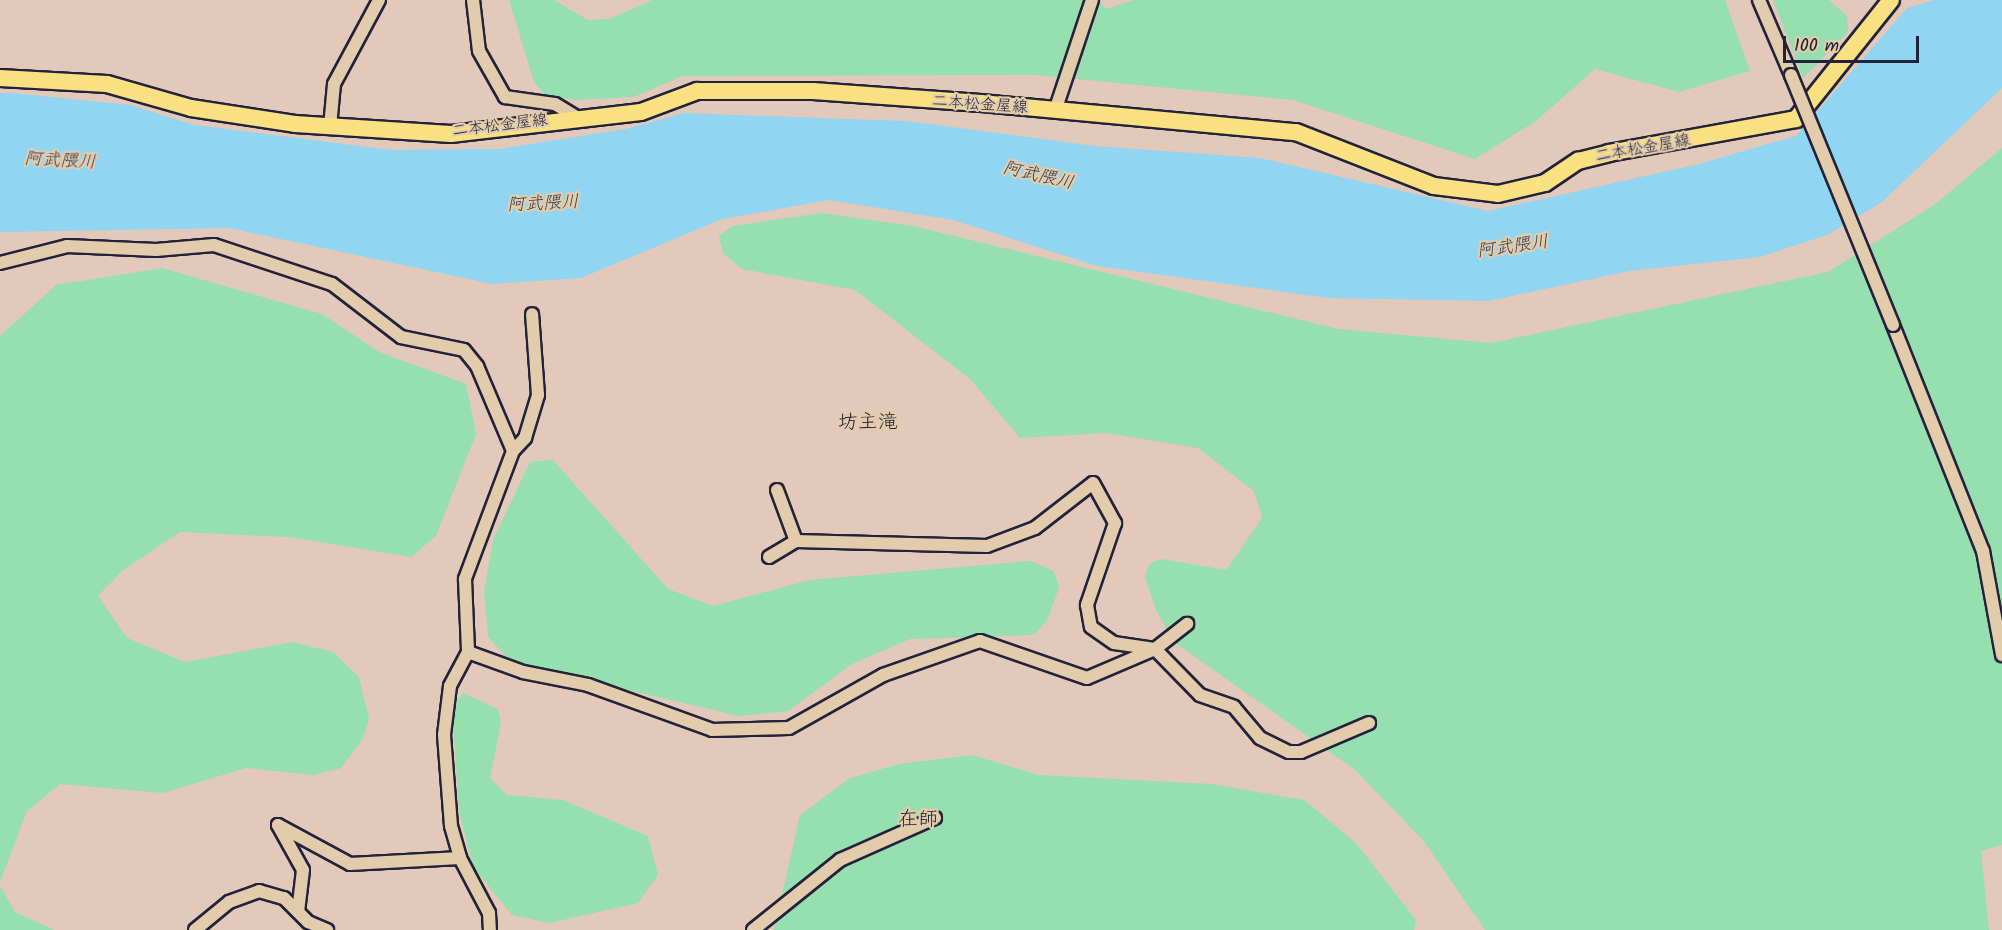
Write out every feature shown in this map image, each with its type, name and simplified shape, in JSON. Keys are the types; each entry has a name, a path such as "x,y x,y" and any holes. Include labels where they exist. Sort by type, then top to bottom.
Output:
{"main road":[{"name":"二本松金屋線","path":"0,78 107,84 191,108 330,126 451,134 575,116 641,112 697,91 813,92 1296,132 1328,141 1434,186 1498,194 1545,183 1578,161 1609,153 1786,123 1796,119 1836,75 1891,0"}],"street":[{"path":"330,126 334,84 379,0"},
{"path":"473,0 478,51 505,97 555,104 575,116"},
{"path":"1055,111 1092,0"},
{"path":"1759,0 1983,551 2002,655"},
{"path":"0,263 67,246 156,250 214,245 332,284 401,337 464,351 494,400 513,451"},
{"path":"490,930 489,913 460,858 450,826 444,735 450,686 468,652 465,579 513,451 525,438 537,395 532,314"},
{"path":"769,557 796,541 987,546 1035,528 1093,483 1115,524 1086,616 1091,627 1114,643 1155,649 1200,695 1234,707 1260,738 1289,752 1301,752 1369,723"},
{"path":"777,490 796,541"},
{"path":"468,652 513,669 588,685 712,730 758,732 789,728 861,692 883,675 924,664 972,642 1087,678 1155,649 1187,624"},
{"path":"753,930 840,860 935,818"},
{"path":"298,912 303,870 278,825 350,864 460,858"},
{"path":"195,930 248,892 274,893 298,912 327,930"}],"green space":[{"path":"509,0 554,0 588,20 609,19 652,0 1099,0 1106,9 1134,0 1725,0 1750,71 1679,92 1595,69 1536,121 1475,159 1293,100 1035,75 682,76 634,97 574,100 545,95 534,82"},
{"path":"1773,0 1829,0 1847,16 1848,32 1803,78"},
{"path":"2002,148 2002,845 1981,851 1989,930 1485,930 1423,840 1354,769 1174,642 1156,610 1145,577 1149,564 1161,559 1226,570 1262,518 1254,491 1198,448 1107,433 1020,438 970,379 855,290 742,269 723,253 719,236 732,226 822,213 913,226 1338,329 1491,343 1828,272 1934,205"},
{"path":"162,268 322,314 379,352 466,384 476,434 436,536 411,557 289,537 180,532 122,571 98,596 127,638 185,662 292,642 333,652 359,677 369,718 363,739 341,768 313,775 246,768 163,793 60,784 27,811 0,882 0,336 56,285"},
{"path":"553,460 668,589 713,606 810,580 1031,561 1054,571 1059,587 1048,619 1034,635 910,639 852,664 788,711 739,716 512,663 488,637 484,592 493,540 530,462"},
{"path":"463,693 498,709 501,722 490,778 507,795 563,800 648,836 658,875 638,903 549,923 512,915 473,867 459,811 452,707"},
{"path":"972,755 1039,775 1211,784 1304,800 1356,843 1416,920 1414,930 774,930 800,815 850,778 899,764"},
{"path":"0,886 15,912 54,930 0,930"}],"water":[{"name":"阿武隈川","path":"1934,0 2002,0 2002,88 1882,202 1827,235 1760,257 1629,271 1489,301 1328,298 1097,266 953,220 829,200 722,219 581,278 492,284 229,228 0,232 0,93 130,105 194,125 391,150 499,149 626,129 684,113 906,121 1095,146 1260,158 1488,211 1699,164 1796,136 1907,8"}],"district":[{"name":"坊主滝","path":"868,423"},
{"name":"在師","path":"918,820"}]}
